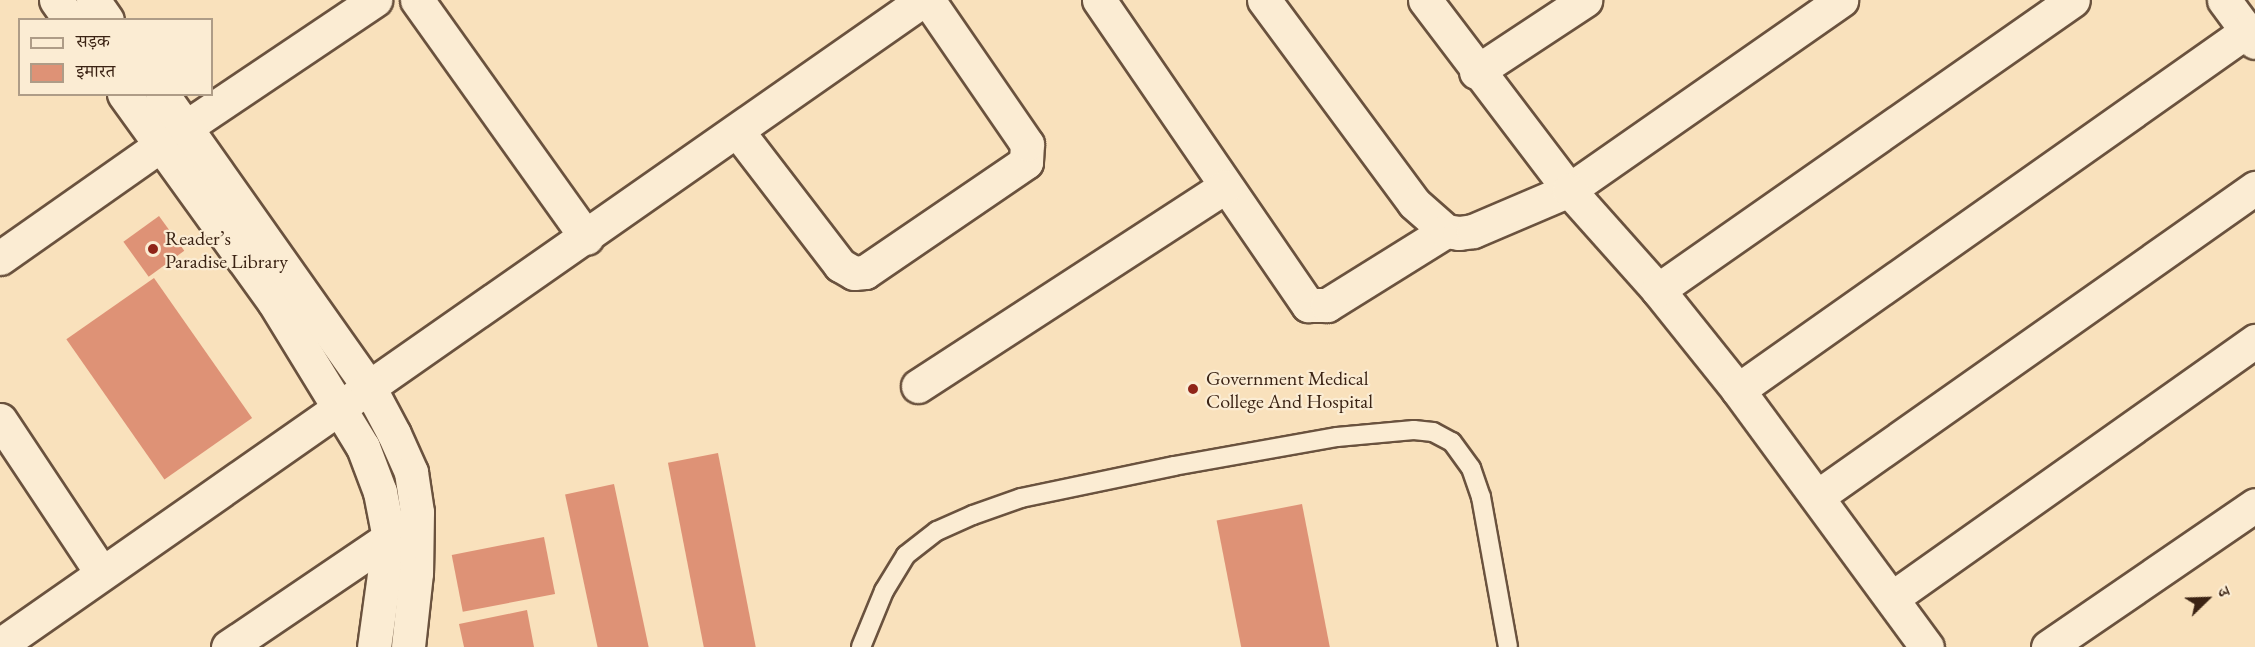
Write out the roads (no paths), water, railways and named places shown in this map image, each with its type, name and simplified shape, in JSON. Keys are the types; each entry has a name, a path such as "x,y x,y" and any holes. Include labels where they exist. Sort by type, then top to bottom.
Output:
{"street":[{"path":"56,0 69,18"},
{"path":"93,0 106,18"},
{"path":"0,258 173,136 375,0"},
{"path":"417,0 587,238"},
{"path":"0,645 101,572 587,238 923,0"},
{"path":"738,132 840,265 854,273 865,272 1026,162 1027,144 928,0"},
{"path":"1099,0 1299,297 1317,307 1328,305 1446,231 1473,231 1569,190 1841,0"},
{"path":"1264,0 1414,203 1446,231"},
{"path":"1425,0 1476,72 1569,190 1658,290 1738,390 1927,647"},
{"path":"1476,72 1585,0"},
{"path":"1658,290 2073,0"},
{"path":"1738,390 2251,36 2224,0"},
{"path":"126,96 173,136 369,387 411,472 417,512 416,573 408,647"},
{"path":"163,96 173,136 367,456 380,492 388,538 374,647"},
{"path":"918,386 1225,187"},
{"path":"1818,496 2255,188"},
{"path":"1892,598 2255,341"},
{"path":"0,420 101,572"},
{"path":"2048,647 2255,505"},
{"path":"228,647 388,538"}],"lane":[{"path":"861,647 884,591 906,555 937,531 973,515 1021,498 1174,466 1337,437 1414,430 1433,432 1452,442 1471,468 1481,497 1508,647"}],"place":[{"name":"Reader’s Paradise Library","path":"153,249"},
{"name":"Government Medical College And Hospital","path":"1193,389"}]}
